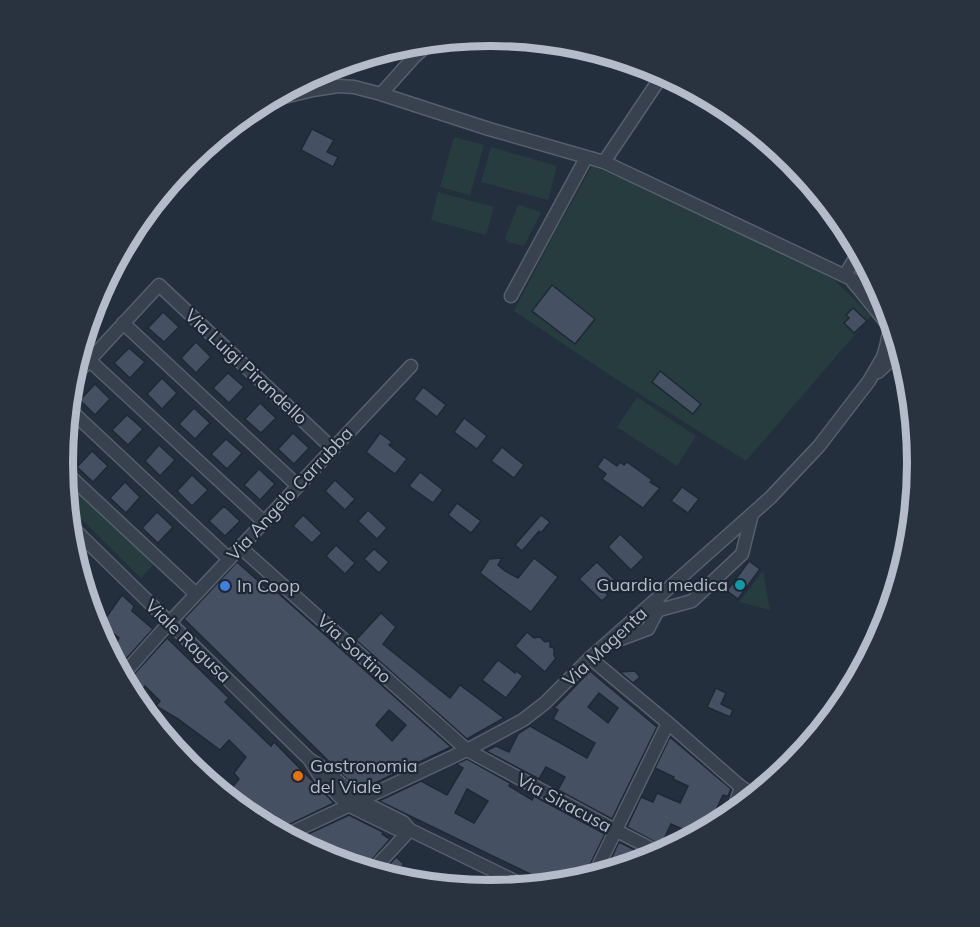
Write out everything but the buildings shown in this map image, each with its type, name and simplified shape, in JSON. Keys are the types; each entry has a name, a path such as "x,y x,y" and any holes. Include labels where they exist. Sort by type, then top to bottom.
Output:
{"street":[{"path":"381,94 418,53"},
{"path":"604,162 658,82"},
{"path":"299,93 338,86 354,87 604,162 867,286"},
{"path":"510,296 586,158"},
{"path":"845,275 854,260"},
{"path":"845,275 859,288 879,314"},
{"name":"Via Luigi Pirandello","path":"123,323 159,285 333,449"},
{"path":"85,364 123,323 298,486"},
{"path":"869,381 883,357 888,341"},
{"path":"869,381 893,358"},
{"path":"89,360 264,522"},
{"name":"Via Angelo Carrubba","path":"128,670 169,623 411,366"},
{"name":"Via Magenta","path":"294,831 467,750 522,720 545,703 590,658 770,498 819,446 869,381"},
{"path":"76,416 229,560"},
{"path":"74,480 196,594"},
{"path":"637,616 692,601 742,554 752,514"},
{"name":"Viale Ragusa","path":"79,534 309,759 328,772 351,794 354,803 403,822 410,830 513,880"},
{"path":"82,547 86,541"},
{"name":"Via Sortino","path":"240,548 467,750"},
{"path":"606,644 648,628 670,587"},
{"path":"590,658 748,791"},
{"path":"599,866 668,723"},
{"name":"Via Siracusa","path":"467,750 651,848"},
{"path":"737,799 741,787"},
{"path":"378,865 410,830"}],"green space":[{"path":"454,137 484,145 470,195 440,187"},
{"path":"491,147 557,166 548,200 481,182"},
{"path":"592,166 825,271 871,316 746,461 514,311"},
{"path":"438,192 494,207 486,235 431,220"},
{"path":"518,205 541,212 524,246 508,242 505,238"},
{"path":"637,397 696,436 677,466 617,427"},
{"path":"74,489 154,564 141,578 77,514"},
{"path":"763,571 770,610 739,602"}],"place":[{"name":"Guardia medica","path":"740,585"},
{"name":"In Coop","path":"225,586"},
{"name":"Gastronomia del Viale","path":"298,776"}]}
